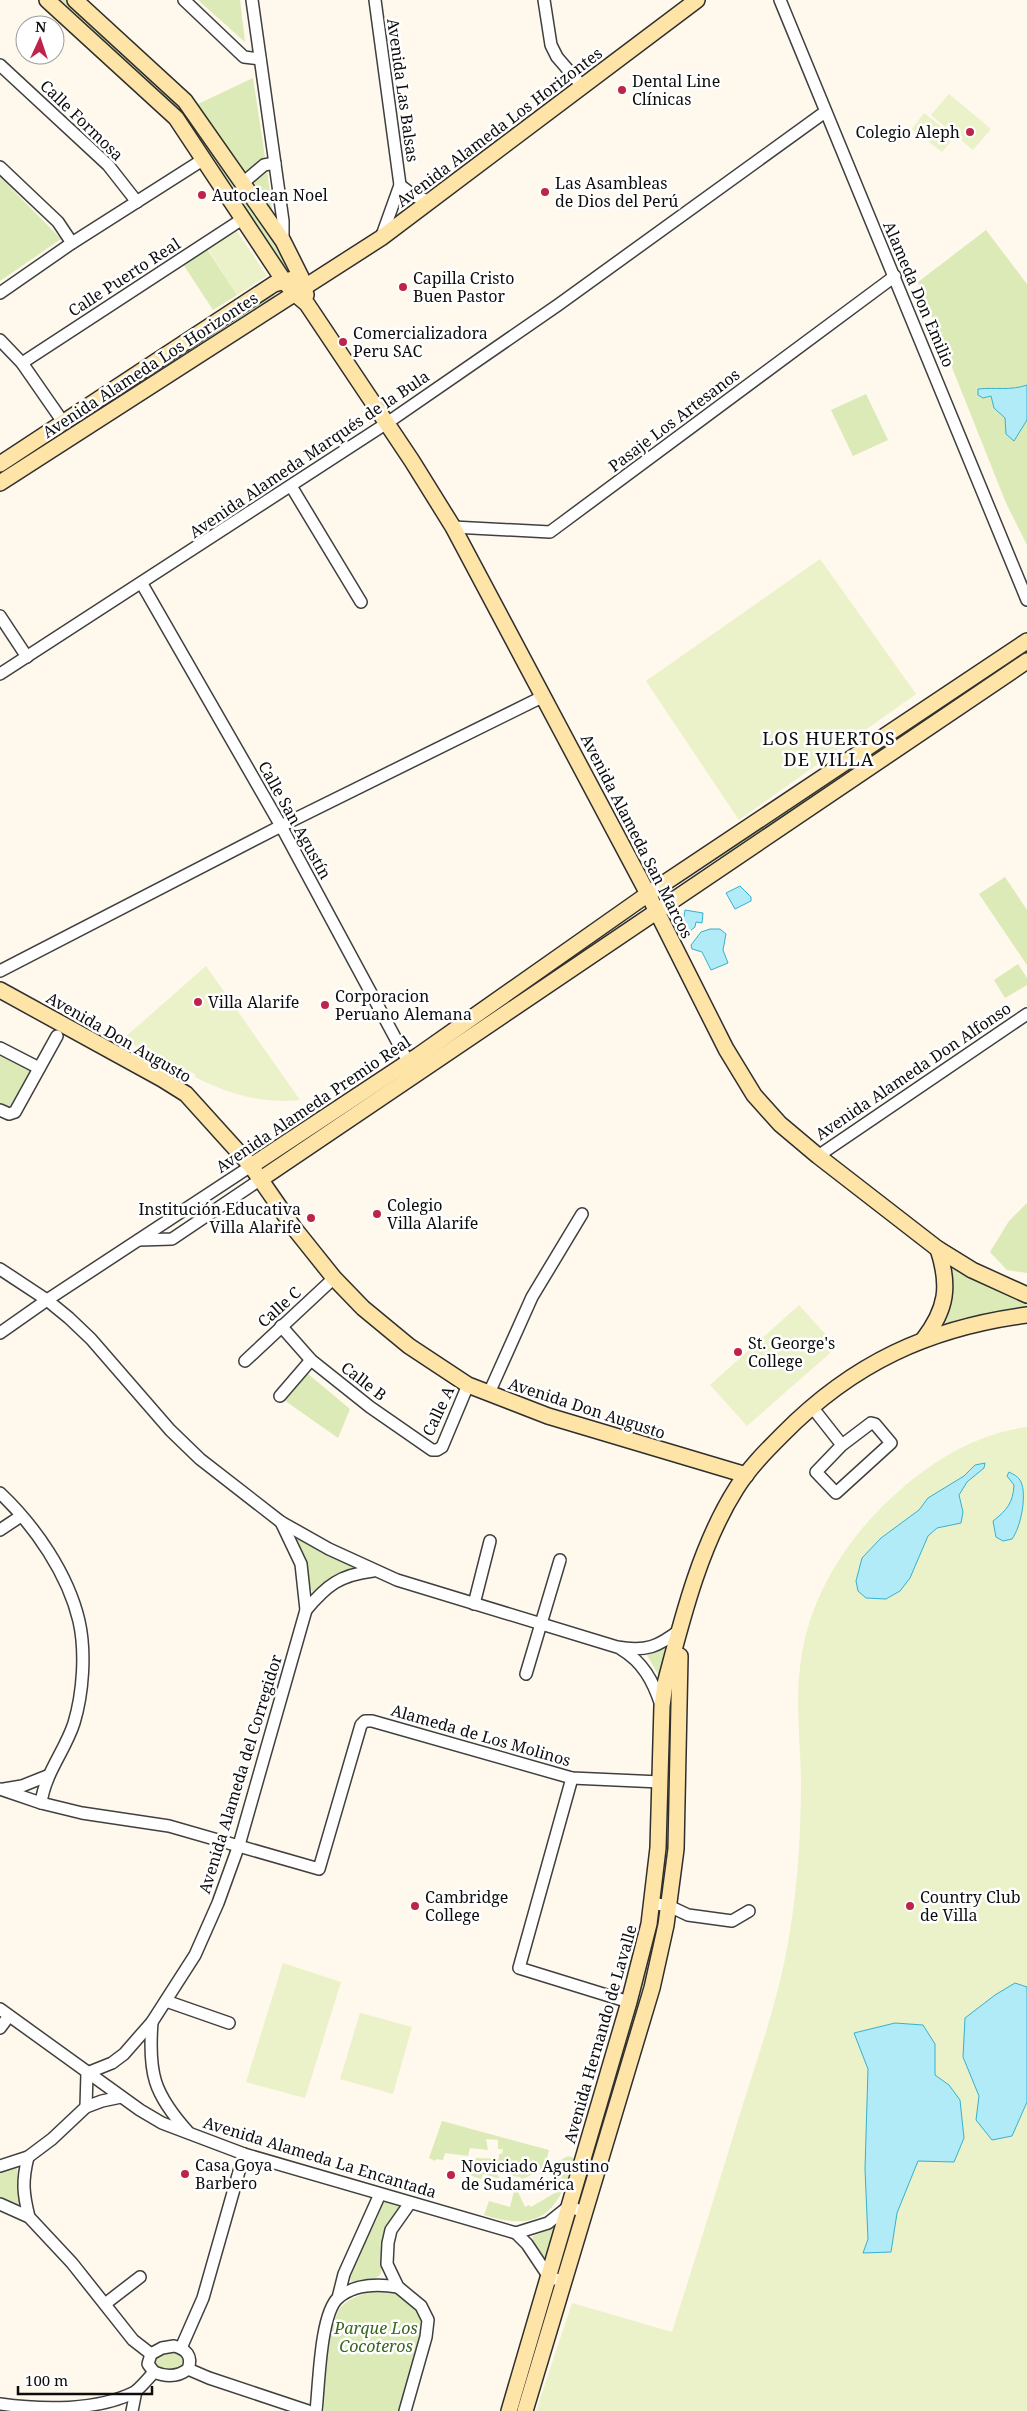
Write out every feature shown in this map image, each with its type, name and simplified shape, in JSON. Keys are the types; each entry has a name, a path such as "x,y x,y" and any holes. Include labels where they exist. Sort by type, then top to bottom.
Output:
{"street":[{"name":"Avenida Alameda San Marcos","path":"47,0 167,108 244,218 284,281 300,285"},
{"name":"Avenida Alameda San Marcos","path":"75,0 185,101 244,182 283,241 307,304 453,527 657,911 740,1074 754,1095 780,1124 818,1156 938,1249 972,1270 1027,1295"},
{"path":"184,0 244,57 260,59"},
{"path":"252,0 283,221 283,241"},
{"name":"Avenida Las Balsas","path":"374,0 400,184 381,238"},
{"path":"544,0 551,45 557,57 582,86"},
{"name":"Avenida Alameda Los Horizontes","path":"0,483 300,285 320,277 381,238 697,0"},
{"name":"Alameda Don Emilio","path":"780,0 1027,600"},
{"name":"Calle Formosa","path":"0,66 108,165 137,202"},
{"name":"Avenida Alameda Marqués de la Bula","path":"0,674 142,584 386,423 558,306 825,112"},
{"path":"0,292 72,243 204,159"},
{"path":"244,182 264,166 275,163"},
{"path":"0,167 58,222 72,243"},
{"name":"Avenida Las Balsas","path":"400,184 414,196 431,202"},
{"name":"Calle Puerto Real","path":"22,363 244,218"},
{"name":"Pasaje Los Artesanos","path":"453,527 550,532 895,276"},
{"name":"Avenida Alameda Los Horizontes","path":"0,464 274,284 284,281"},
{"path":"0,340 22,363 63,422"},
{"path":"290,486 361,602"},
{"name":"Calle San Agustín","path":"142,584 281,826 411,1068"},
{"path":"0,616 27,657"},
{"name":"Avenida Alameda Premio Real","path":"0,1333 251,1166 348,1110 411,1068 531,985 565,952 648,894 1027,641"},
{"name":"Avenida Alameda Premio Real","path":"531,985 575,965 1027,660"},
{"path":"0,971 281,826 544,696"},
{"path":"565,952 575,965"},
{"name":"Avenida Don Augusto","path":"0,990 186,1094 251,1166 294,1228 334,1278 363,1308 409,1346 468,1385 548,1416 746,1475"},
{"name":"Avenida Alameda Don Alfonso","path":"818,1156 1027,1014"},
{"path":"0,1110 9,1114 15,1112 57,1036"},
{"path":"0,1048 39,1068"},
{"name":"Avenida Alameda Premio Real","path":"139,1240 172,1239 261,1179 348,1110"},
{"path":"489,1393 532,1297 582,1214"},
{"path":"923,1340 938,1319 945,1294 946,1278 938,1249"},
{"path":"0,1269 47,1300 91,1339 170,1430 200,1459 281,1522 373,1571 474,1604 632,1650 650,1648 668,1640 681,1629"},
{"name":"Calle C","path":"245,1360 334,1278"},
{"name":"Avenida Hernando de Lavalle","path":"509,2411 629,2002 649,1924 658,1848 662,1706 669,1670 703,1555 719,1520 746,1475 767,1450 836,1387 879,1359 946,1331 986,1321 1027,1315"},
{"name":"Calle B","path":"281,1326 311,1360 370,1407 432,1450 437,1450"},
{"path":"280,1396 311,1360"},
{"name":"Calle A","path":"437,1450 442,1447 468,1385"},
{"path":"812,1407 842,1445"},
{"path":"871,1423 891,1443 836,1493 816,1472 842,1445 871,1423"},
{"path":"0,1494 21,1516 46,1549 56,1566 79,1621 82,1661 76,1712 73,1725 48,1776 41,1803"},
{"path":"0,1530 21,1516"},
{"name":"Avenida Alameda del Corregidor","path":"87,2073 112,2063 124,2054 152,2022 166,2001 195,1955 218,1903 239,1845 306,1610 301,1564 281,1522"},
{"path":"474,1604 490,1541"},
{"path":"526,1674 560,1560"},
{"name":"Avenida Alameda del Corregidor","path":"306,1610 320,1593 337,1580 354,1573 373,1571"},
{"name":"Avenida Hernando de Lavalle","path":"525,2411 652,1988 669,1906 676,1850 679,1782 678,1673 681,1629"},
{"path":"617,1647 632,1656 645,1670 655,1685 662,1706"},
{"name":"Alameda de Los Molinos","path":"239,1845 314,1868 343,1789 361,1725 365,1721 372,1721 572,1778 660,1782"},
{"path":"1,1789 22,1786 48,1776"},
{"path":"572,1778 519,1968 629,2002"},
{"path":"1,1789 41,1803 82,1813 169,1826 239,1845"},
{"path":"651,1903 669,1906 688,1914 732,1922 749,1911"},
{"path":"166,2001 229,2023"},
{"path":"0,2028 4,2012"},
{"name":"Avenida Alameda La Encantada","path":"4,2012 120,2097 162,2123 244,2154 516,2233"},
{"path":"152,2022 151,2063 155,2083 169,2111 190,2135"},
{"path":"86,2108 87,2073"},
{"path":"0,2166 28,2157 58,2134 86,2108 102,2101 120,2097"},
{"path":"182,2348 203,2298 244,2154"},
{"path":"28,2157 22,2177 23,2195 29,2217"},
{"path":"316,2411 327,2320 338,2298 344,2274 380,2194"},
{"path":"372,2285 382,2276 387,2264 391,2230 410,2202"},
{"path":"0,2204 29,2217 72,2263 134,2340 151,2354"},
{"path":"565,2282 549,2277 527,2244 516,2233 548,2223 568,2207 586,2212"},
{"path":"387,2264 398,2287 421,2306 428,2320 426,2337 409,2410"},
{"path":"105,2304 140,2278"},
{"path":"338,2298 372,2285 398,2287"},
{"path":"174,2346 182,2348 190,2358 188,2369 183,2373 169,2376 154,2372 148,2364 151,2354 162,2348 174,2346"},
{"path":"188,2369 209,2378 308,2411"},
{"path":"0,2404 65,2411 105,2409 136,2391 154,2372"},
{"path":"132,2411 136,2391"},
{"path":"0,2404 9,2411"}],"green space":[{"path":"55,0 67,0 163,87 181,106 275,240 287,263 284,269 204,157"},
{"path":"198,0 240,0 245,42"},
{"path":"253,78 265,157 244,173 196,105"},
{"path":"949,94 991,129 973,150 931,115"},
{"path":"924,113 954,137 942,152 912,129"},
{"path":"267,170 273,217 252,183"},
{"path":"0,177 61,239 0,281"},
{"path":"236,230 267,276 237,295 208,249"},
{"path":"986,230 1027,284 1027,545 1006,503 918,282"},
{"path":"207,249 237,295 213,310 183,264"},
{"path":"271,290 276,298 0,479 0,468"},
{"path":"866,394 888,440 853,456 831,410"},
{"path":"820,559 916,694 739,820 646,681"},
{"path":"1027,646 1027,656 903,740 898,733"},
{"path":"875,747 880,754 723,861 718,855"},
{"path":"1005,877 1027,910 1027,965 979,894"},
{"path":"1018,964 1027,978 1027,985 1005,998 994,980"},
{"name":"Villa Alarife","path":"206,966 300,1100 259,1099 233,1093 195,1077 195,1074 189,1071 186,1072 123,1039"},
{"path":"0,1053 31,1072 14,1107 8,1109 0,1104"},
{"path":"1027,1203 1027,1273 1007,1270 990,1252 1009,1221"},
{"path":"949,1262 1027,1299 1027,1310 941,1327"},
{"path":"799,1305 837,1347 747,1426 710,1385"},
{"path":"308,1374 350,1409 338,1438 284,1400"},
{"name":"Country Club de Villa","path":"1027,1427 1027,2411 536,2411 572,2303 672,2332 767,2029 786,1954 798,1868 801,1783 798,1711 800,1668 804,1642 821,1594 833,1570 863,1528 880,1509 913,1479 958,1449 992,1435"},
{"path":"295,1536 357,1567 341,1573 314,1594 311,1589 306,1560"},
{"path":"674,1642 662,1681 647,1655"},
{"path":"675,1685 672,1857 651,1978 585,2202 578,2200 631,2024 657,1920 665,1867 669,1705"},
{"path":"283,1963 341,1982 305,2098 246,2082"},
{"path":"360,2013 412,2027 393,2094 340,2079"},
{"path":"442,2121 549,2150 546,2162 549,2164 522,2180 520,2177 512,2176 505,2167 496,2172 500,2179 483,2174 481,2179 469,2175 476,2158 499,2159 499,2154 502,2154 503,2149 498,2149 498,2140 486,2139 488,2150 470,2148 468,2156 445,2153 443,2160 436,2159 435,2161 429,2158"},
{"path":"568,2156 574,2158 562,2192 546,2213 534,2219 521,2221 504,2220 484,2215 489,2201 510,2207 514,2191 518,2192 525,2207 529,2205 531,2207 560,2190 555,2181 546,2186 545,2183 554,2178 548,2167"},
{"path":"17,2168 20,2205 0,2197 0,2172"},
{"path":"386,2201 401,2207 380,2275 368,2283 352,2284 349,2274 352,2266 377,2219 383,2203"},
{"path":"557,2226 546,2261 533,2243 533,2236"},
{"name":"Parque Los Cocoteros","path":"376,2290 398,2293 418,2312 423,2327 401,2411 324,2411 327,2357 336,2316 341,2307 349,2301 357,2296"},
{"path":"180,2351 184,2353 186,2368 161,2373 154,2363 156,2356"}],"water":[{"path":"1027,385 1027,420 1014,441 1006,434 1005,418 994,408 991,396 983,398 978,395 978,389 1009,388"},
{"path":"740,886 751,897 751,901 735,909 726,893"},
{"path":"685,910 703,913 702,923 696,922 695,927 690,931 682,929"},
{"path":"710,929 720,929 726,934 723,950 728,963 711,970 702,952 692,949 691,945 701,932"},
{"path":"985,1463 984,1468 967,1482 959,1495 963,1512 961,1523 937,1528 928,1536 910,1578 900,1591 886,1599 866,1598 858,1591 856,1581 862,1558 881,1538 919,1510 928,1498 964,1476 975,1465"},
{"path":"1009,1472 1021,1482 1023,1503 1015,1534 1012,1539 1003,1541 996,1537 993,1521 1006,1510 1011,1501 1014,1485 1007,1476"},
{"path":"1015,1983 1027,1987 1027,2102 1012,2136 992,2140 976,2120 979,2096 963,2057 965,2018 995,1995"},
{"path":"895,2023 923,2025 935,2044 935,2075 949,2085 960,2100 964,2138 954,2162 918,2161 897,2213 891,2252 863,2253 868,2239 865,2169 868,2069 854,2033"}],"place":[{"name":"Dental Line Clínicas","path":"622,90"},
{"name":"Colegio Aleph","path":"970,132"},
{"name":"Las Asambleas de Dios del Perú","path":"545,192"},
{"name":"Autoclean Noel","path":"202,195"},
{"name":"Capilla Cristo Buen Pastor","path":"403,287"},
{"name":"Comercializadora Peru SAC","path":"343,342"},
{"name":"Villa Alarife","path":"198,1002"},
{"name":"Corporacion Peruano Alemana","path":"325,1005"},
{"name":"Colegio Villa Alarife","path":"377,1214"},
{"name":"Institución Educativa Villa Alarife","path":"311,1218"},
{"name":"St. George's College","path":"738,1352"},
{"name":"Cambridge College","path":"415,1906"},
{"name":"Country Club de Villa","path":"910,1906"},
{"name":"Casa Goya Barbero","path":"185,2174"},
{"name":"Noviciado Agustino de Sudamérica","path":"451,2175"}],"district":[{"name":"LOS HUERTOS DE VILLA","path":"829,750"}]}
